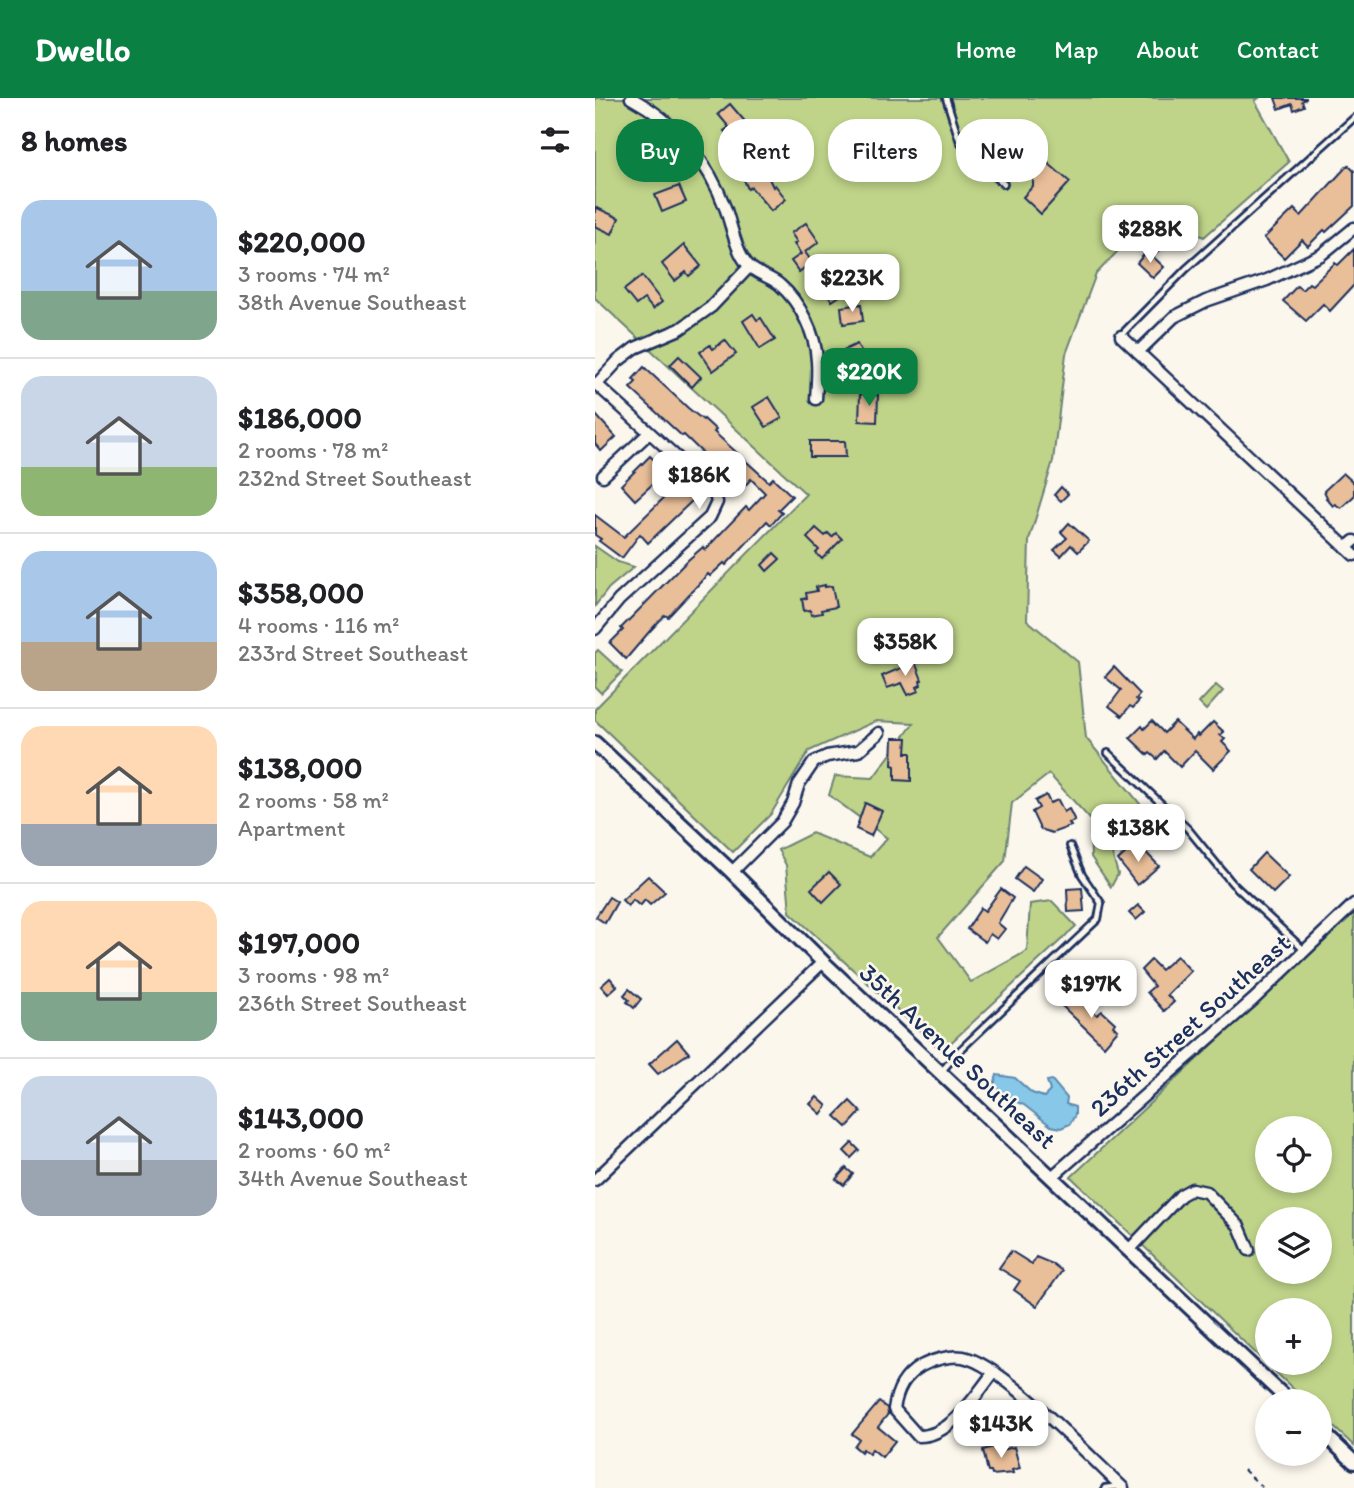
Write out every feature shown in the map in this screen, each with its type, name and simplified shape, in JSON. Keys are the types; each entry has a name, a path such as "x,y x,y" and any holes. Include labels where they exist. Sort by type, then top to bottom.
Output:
{"street":[{"path":"631,98 666,122 690,145 709,169 738,247 749,267 781,285 795,302 808,324 817,358 816,399"},
{"path":"1138,352 1174,317 1206,301 1267,280 1321,255 1354,228"},
{"path":"595,629 619,600 710,517 717,502 714,491 596,384 635,348 680,329 711,307 749,267"},
{"path":"1121,336 1351,548"},
{"path":"599,474 649,433"},
{"path":"733,872 782,822 793,803 799,784 814,762 827,756 857,751 879,733"},
{"name":"35th Avenue Southeast","path":"595,743 1276,1389"},
{"name":"236th Street Southeast","path":"1053,1176 1354,904"},
{"path":"595,1181 823,962"},
{"path":"1130,1249 1181,1195 1192,1189 1206,1192 1239,1226 1249,1250"},
{"path":"994,1372 960,1413 941,1431 931,1436 918,1436 894,1409 904,1380 925,1364 944,1358 962,1357 994,1372 1030,1400 1122,1487"},
{"path":"1332,1441 1354,1462"}],"lane":[{"path":"946,98 960,142 1004,184"},
{"path":"1121,336 1186,269 1354,118"},
{"path":"1108,753 1188,829 1232,883 1305,951"},
{"path":"941,1072 958,1052 1098,919 1101,903 1082,875 1070,846"},
{"path":"1105,1488 1122,1487"}],"path":[{"path":"1244,1470 1263,1488"}],"green space":[{"path":"595,98 1259,98 1255,101 1289,162 1204,237 1168,221 1135,233 1096,274 1066,354 1053,461 1029,540 1027,620 1078,662 1086,738 1159,827 1124,825 1108,840 1118,874 1111,887 1091,857 1090,819 1049,774 1012,803 1005,861 938,937 971,982 1027,951 1030,904 1052,901 1076,926 942,1051 790,912 786,865 778,850 812,833 870,857 887,838 829,795 835,776 873,778 914,723 876,721 809,751 771,814 733,852 595,720 595,709 806,494 595,298"},
{"path":"595,546 618,562 634,567 609,588 595,606"},
{"path":"598,650 622,672 601,693 595,687 595,653"},
{"path":"1216,685 1223,691 1206,710 1199,703"},
{"path":"1354,904 1354,1446 1332,1425 1332,1389 1293,1389 1279,1375 1332,1375 1332,1298 1255,1298 1255,1352 1071,1177 1256,1004"}],"water":[{"path":"997,1075 1015,1078 1032,1093 1044,1097 1050,1091 1047,1081 1052,1080 1067,1098 1066,1104 1075,1107 1075,1115 1070,1124 1061,1128 1051,1126 1024,1105 1001,1095 994,1085"}],"building":[{"path":"1275,98 1306,99 1302,101 1304,106 1294,110 1292,104 1279,109"},
{"path":"730,104 743,119 722,119 718,114"},
{"path":"1048,163 1070,182 1041,214 1023,197 1033,186 1033,182 1048,182"},
{"path":"1348,165 1354,171 1354,206 1308,246 1302,240 1284,258 1264,238 1294,209 1301,216"},
{"path":"745,182 771,182 786,199 771,211 751,187 748,189"},
{"path":"679,186 686,202 662,212 655,195"},
{"path":"595,207 619,218 612,234 595,226"},
{"path":"806,223 819,242 805,252 812,262 799,272 791,261 801,254 791,233"},
{"path":"1153,232 1166,243 1156,253 1144,241"},
{"path":"684,245 701,266 689,276 686,272 675,281 662,264"},
{"path":"1354,249 1354,285 1330,311 1323,304 1306,321 1283,301 1297,286 1302,290 1309,283 1312,285"},
{"path":"1147,251 1164,267 1153,278 1137,263"},
{"path":"841,265 852,282 844,287 847,291 832,301 826,291 833,286 826,274"},
{"path":"642,276 662,302 653,309 644,299 636,305 624,290"},
{"path":"861,304 863,321 843,324 841,307"},
{"path":"753,314 757,320 761,318 775,340 760,349 743,321"},
{"path":"725,340 736,354 713,371 700,352 710,345 713,349"},
{"path":"857,344 869,367 854,374 842,351"},
{"path":"679,356 701,377 692,387 670,365"},
{"path":"644,367 716,430 714,432 769,482 773,478 792,496 778,510 782,513 771,525 767,521 726,565 724,563 710,576 708,574 668,617 665,615 626,659 610,643 623,630 621,628 688,560 703,547 705,550 746,507 749,510 765,493 751,479 741,490 630,388 636,382 633,379"},
{"path":"860,394 878,395 877,422 859,421"},
{"path":"769,397 782,418 766,427 753,407"},
{"path":"595,414 616,437 601,451 595,444"},
{"path":"810,441 845,441 846,457 810,457"},
{"path":"650,456 666,472 635,500 621,485"},
{"path":"1343,473 1354,483 1354,496 1341,508 1335,504 1333,506 1324,491"},
{"path":"678,484 694,499 648,543 640,534 622,558 595,535 595,515 624,537"},
{"path":"1061,487 1068,494 1061,501 1054,495"},
{"path":"1069,523 1089,541 1078,552 1071,545 1061,556 1054,550 1067,538 1061,532"},
{"path":"816,528 825,536 828,533 832,537 836,533 842,539 822,559 816,553 819,550 807,538"},
{"path":"774,553 780,559 767,571 762,565"},
{"path":"832,586 836,607 811,615 810,610 804,611 802,599 807,598 806,593 817,591 816,587"},
{"path":"915,662 922,680 917,687 919,691 908,695 902,683 887,688 882,676"},
{"path":"1114,667 1140,694 1136,699 1139,701 1133,708 1130,706 1122,716 1109,706 1121,690 1105,677"},
{"path":"1152,721 1164,733 1175,722 1193,739 1213,722 1224,732 1220,735 1225,739 1222,742 1231,751 1213,769 1195,751 1180,767 1164,751 1157,759 1150,753 1148,755 1130,738 1142,726 1144,729"},
{"path":"893,738 907,738 906,753 911,753 911,781 895,780 895,766 892,765"},
{"path":"1046,795 1050,803 1058,800 1064,812 1069,809 1075,821 1069,823 1071,826 1052,833 1040,829 1032,812 1039,808 1035,801"},
{"path":"865,803 882,811 871,836 856,829"},
{"path":"1137,843 1159,866 1137,885 1118,860"},
{"path":"1264,853 1289,877 1273,893 1249,869"},
{"path":"1024,866 1042,879 1033,892 1015,879"},
{"path":"829,872 841,884 823,902 811,889"},
{"path":"648,876 665,892 650,905 645,900 640,906 633,900 628,906 622,900"},
{"path":"1082,888 1084,911 1068,912 1067,889"},
{"path":"1001,889 1013,898 998,923 1005,929 997,939 990,934 985,942 967,929 981,908 985,911"},
{"path":"609,897 617,902 605,923 596,917"},
{"path":"1138,905 1145,912 1136,920 1129,913"},
{"path":"1177,956 1191,971 1167,995 1174,1002 1164,1011 1147,992 1154,986 1141,970 1151,960 1161,970"},
{"path":"1060,969 1075,982 1067,991 1052,978"},
{"path":"610,978 617,986 608,994 601,986"},
{"path":"629,989 641,999 634,1008 624,995"},
{"path":"1072,993 1097,1015 1102,1011 1115,1023 1113,1026 1118,1030 1104,1046 1061,1005"},
{"path":"677,1039 689,1053 658,1074 649,1064"},
{"path":"817,1097 827,1106 821,1114 810,1104"},
{"path":"850,1101 861,1112 847,1127 835,1116"},
{"path":"852,1143 859,1150 851,1158 844,1151"},
{"path":"846,1168 853,1174 844,1185 836,1179"},
{"path":"1011,1251 1032,1264 1036,1257 1062,1271 1037,1306 1014,1290 1020,1281 999,1268"},
{"path":"879,1402 887,1408 888,1414 878,1427 895,1441 882,1457 872,1449 869,1454 863,1449 861,1452 854,1446 859,1439 852,1434"},
{"path":"1000,1445 1001,1450 1014,1447 1020,1468 1012,1470 1013,1473 992,1475 988,1472 983,1450"}]}
